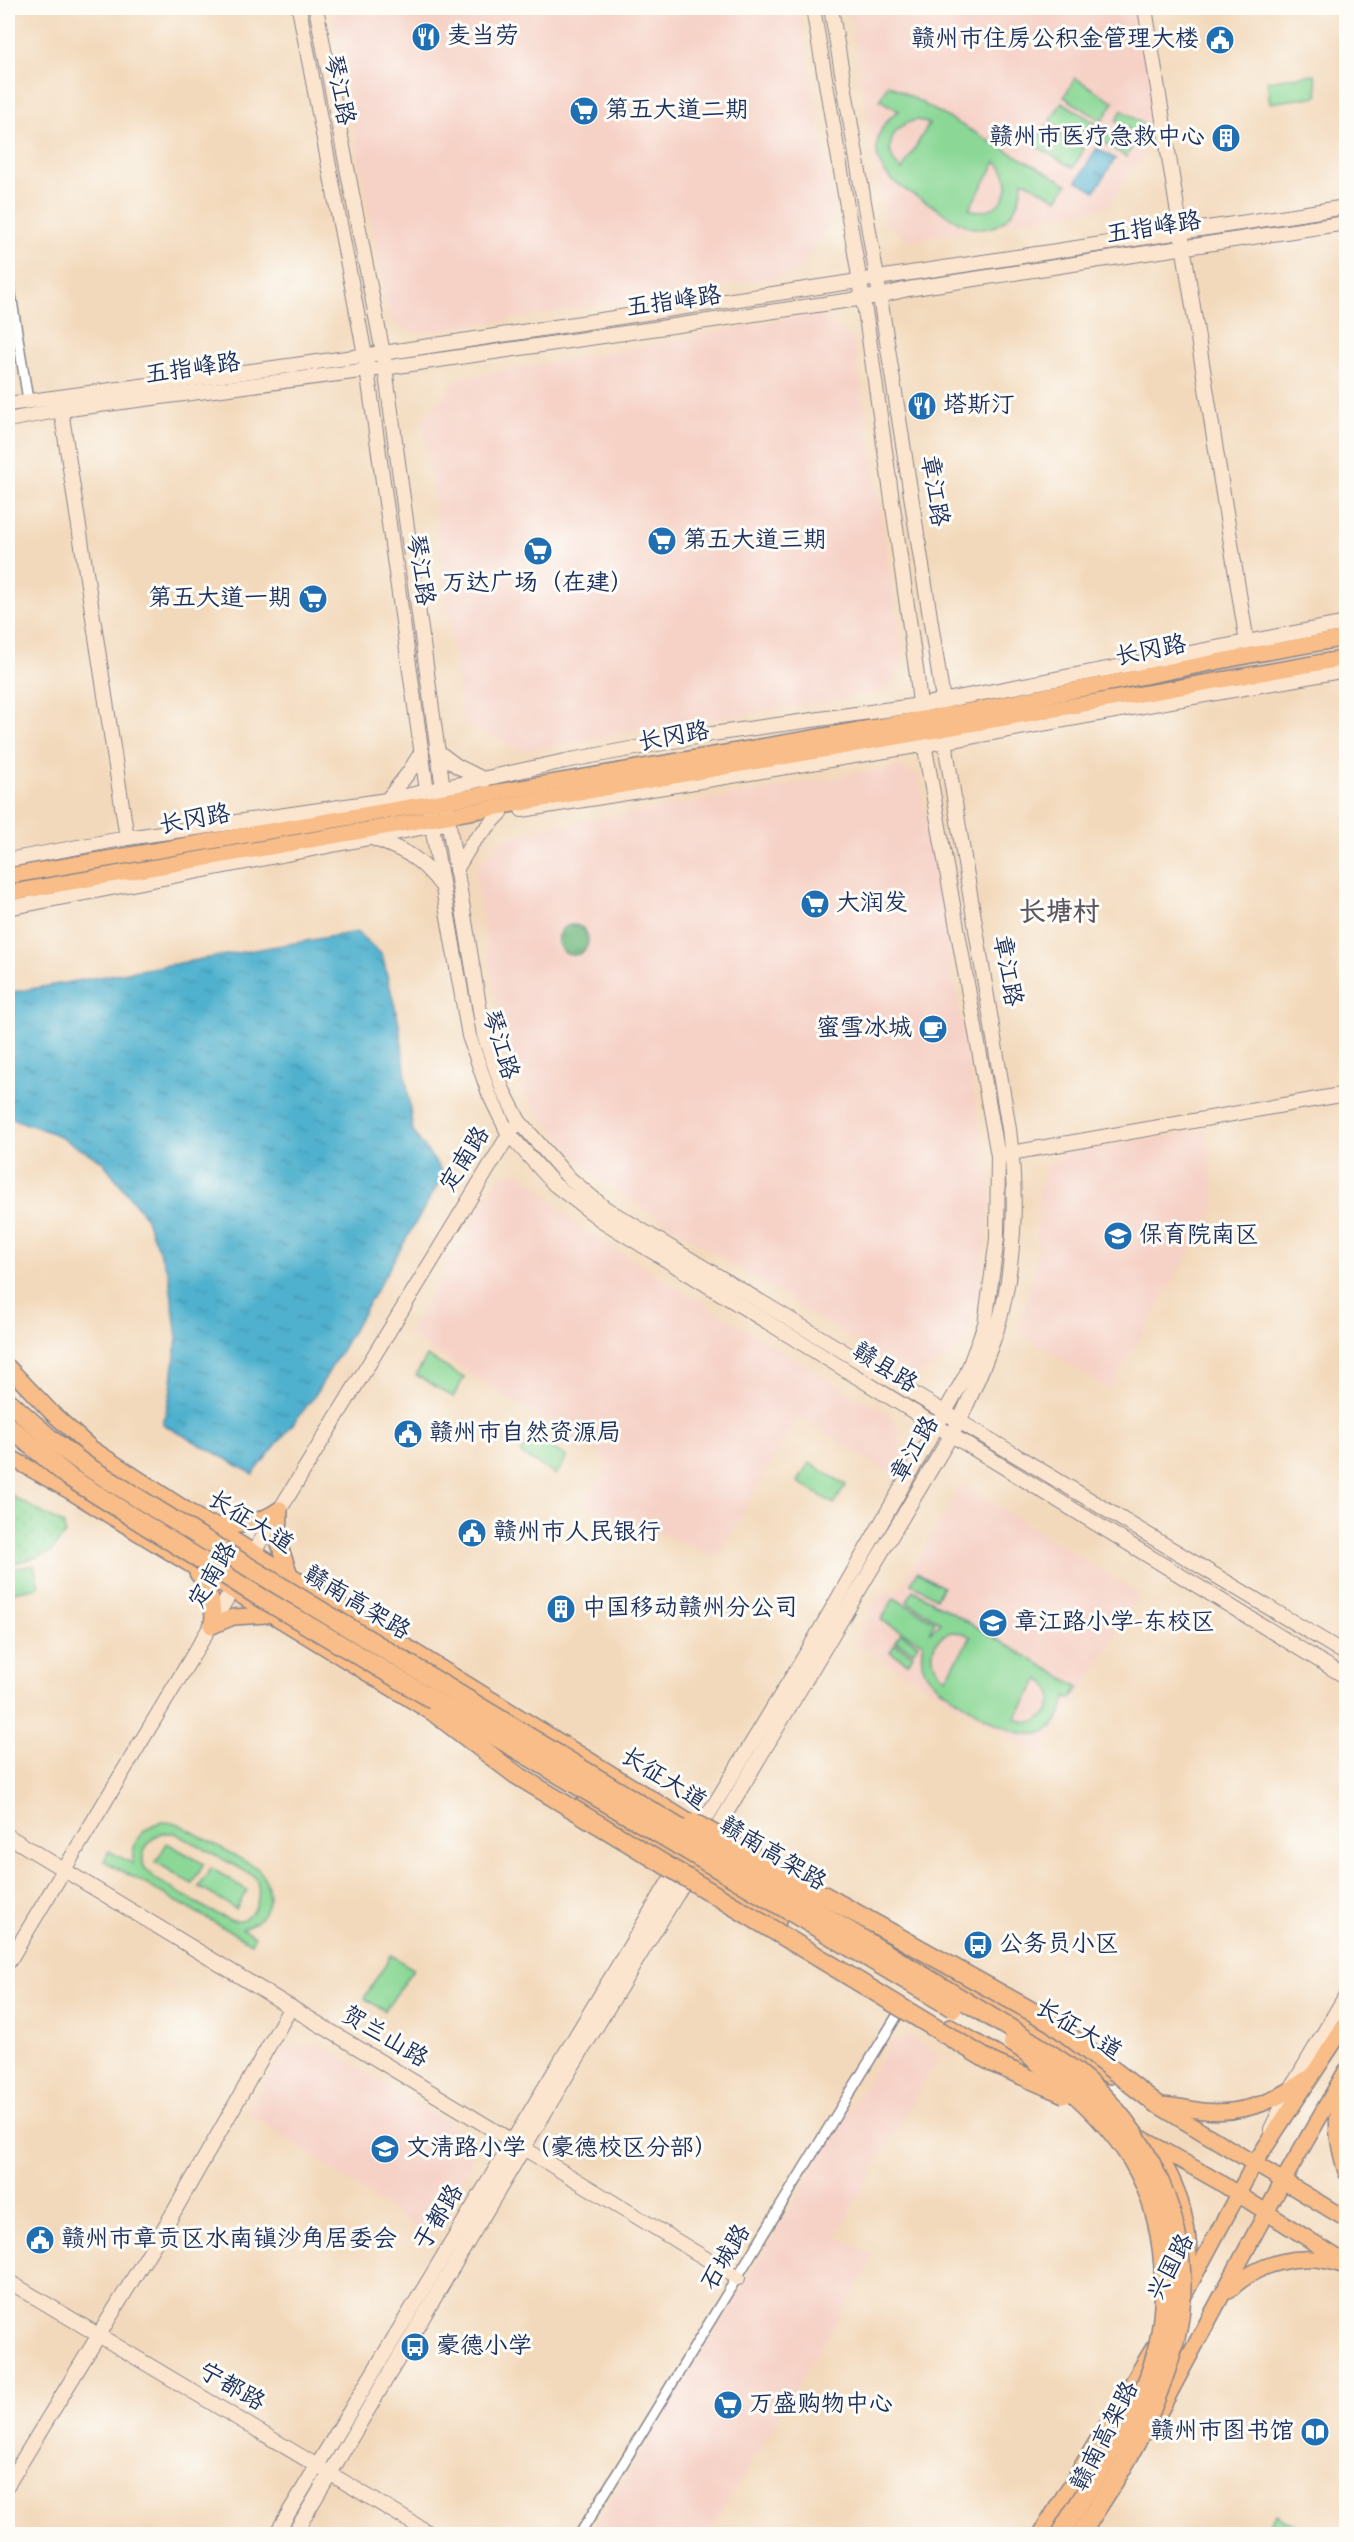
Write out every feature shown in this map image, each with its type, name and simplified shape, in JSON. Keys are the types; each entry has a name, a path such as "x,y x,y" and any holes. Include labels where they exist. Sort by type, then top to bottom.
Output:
{"highway":[{"name":"赣南高架路","path":"8,1401 53,1441 85,1465 252,1569 1024,2037 1077,2073 1115,2110 1146,2151 1168,2200 1181,2260 1180,2313 1165,2375 1137,2442 1081,2535"},
{"name":"赣南高架路","path":"8,1426 69,1477 365,1660 1018,2046 1102,2119 1132,2161 1153,2208 1164,2260 1163,2312 1149,2375 1119,2435 1060,2535"},
{"path":"365,1660 515,1774 993,2063 1065,2094"},
{"path":"511,1725 748,1851 1051,2022 1158,2105"}],"main road":[{"name":"琴江路","path":"299,8 365,355 422,751 456,870 484,1035 504,1090 519,1121"},
{"name":"琴江路","path":"316,8 383,353 438,751 438,808 443,887 469,1036 489,1094 508,1133"},
{"name":"章江路","path":"686,1867 966,1375 985,1324 997,1239 998,1156 922,725 863,299 813,8"},
{"name":"章江路","path":"706,1833 758,1763 959,1422 979,1380 998,1328 1012,1242 1012,1152 877,278 831,8"},
{"path":"1145,8 1247,643"},
{"name":"五指峰路","path":"8,404 383,353 1347,207"},
{"name":"五指峰路","path":"8,420 61,410 384,368 863,299 908,288 1347,222"},
{"path":"61,410 127,838"},
{"path":"945,721 1247,643 1347,623"},
{"name":"长冈路","path":"945,721 1251,655 1347,638"},
{"name":"长冈路","path":"8,876 438,808 945,721 1347,658"},
{"path":"8,860 127,838 387,800 438,808 501,813 945,721 1347,670"},
{"path":"8,908 372,838 438,808 484,780 565,761 712,734 922,725"},
{"path":"387,800 422,751"},
{"path":"438,751 457,766 484,780"},
{"name":"长冈路","path":"8,893 438,808"},
{"path":"456,870 472,843 501,813"},
{"path":"372,838 406,851 430,871 443,887"},
{"path":"998,1156 1347,1094"},
{"name":"定南路","path":"8,1963 212,1626 253,1552 508,1133 519,1121"},
{"name":"赣县路","path":"519,1121 567,1176 605,1208 1347,1654"},
{"name":"赣县路","path":"508,1133 555,1185 601,1220 935,1427 1347,1677"},
{"name":"长征大道","path":"8,1367 52,1413 91,1448 208,1524 706,1833 1347,2219"},
{"path":"8,1456 73,1493 271,1616 405,1695 512,1764 906,2001 1236,2193 1347,2264"},
{"path":"208,1524 241,1525 262,1520 280,1509"},
{"path":"280,1509 279,1544 290,1574"},
{"path":"187,1564 199,1575 207,1588 212,1603 212,1626 244,1615 271,1616"},
{"name":"贺兰山路","path":"8,1836 738,2278"},
{"name":"于都路","path":"276,2535 512,2141 686,1867"},
{"name":"于都路","path":"294,2535 525,2149 686,1867"},
{"path":"1254,2164 1289,2092 1347,1995"},
{"path":"8,2484 183,2196 291,2007"},
{"name":"兴国路","path":"1041,2535 1187,2291 1236,2193 1347,2024"},
{"path":"1158,2105 1205,2111 1234,2111 1262,2104 1289,2092 1313,2074 1329,2052"},
{"path":"1090,2535 1142,2445 1283,2181 1347,2071"},
{"path":"1347,2080 1336,2128 1337,2144 1347,2172"},
{"path":"1283,2181 1344,2092"},
{"path":"1142,2138 1161,2161 1181,2205 1189,2248 1187,2291"},
{"path":"1208,2320 1224,2297 1256,2269 1316,2259 1347,2264"},
{"name":"宁都路","path":"8,2281 431,2535"}],"street":[{"path":"8,276 28,400"},
{"name":"石城路","path":"580,2535 906,2001"}],"shaded area":[{"name":"第五大道二期","path":"332,8 800,8 835,215 796,274 423,333 407,330 395,323 387,309"},
{"path":"849,8 1137,8 1159,133 1108,207 910,241 885,223"},
{"name":"第五大道三期","path":"819,313 854,340 904,662 884,692 522,751 462,722 423,419 458,379"},
{"path":"896,767 919,776 991,1194 980,1291 967,1336 950,1357 913,1377 609,1187 572,1153 529,1100 508,1051 498,1014 475,870 505,838 538,829"},
{"name":"保育院南区","path":"1206,1130 1216,1208 1109,1390 1018,1331 1036,1265 1038,1198 1045,1169 1063,1153"},
{"path":"516,1173 529,1179 578,1226 894,1418 904,1458 893,1475 799,1417 717,1556 583,1504 610,1461 408,1335 495,1182 506,1174"},
{"name":"章江路小学-东校区","path":"966,1486 1140,1594 1041,1756 854,1643 875,1602 884,1591 900,1589 959,1489"},
{"name":"万盛购物中心","path":"909,2036 939,2055 836,2235 873,2256 864,2275 708,2534 591,2534 891,2042"},
{"name":"文清路小学（豪德校区分部）","path":"318,2043 466,2134 473,2163 429,2237 247,2111 284,2050"}],"green space":[{"path":"1315,74 1318,96 1270,103 1267,81"},
{"path":"1075,78 1114,102 1102,121 1064,97"},
{"path":"888,84 1067,184 1058,199 1022,180 1019,200 1008,217 991,227 981,229 965,225 900,187 884,172 877,152 878,139 886,122 899,111 880,100","holes":["918,120 929,124 902,170 891,155 892,140 901,127","996,162 1003,170 1007,180 1004,198 990,209 980,211 969,209"]},
{"path":"1062,102 1100,126 1088,145 1050,121"},
{"path":"1122,110 1146,126 1139,136 1116,121"},
{"path":"1046,125 1084,149 1073,168 1034,145"},
{"path":"1109,131 1133,146 1126,157 1103,142"},
{"path":"573,925 584,929 588,940 584,951 573,955 562,951 558,940 562,929"},
{"path":"427,1356 464,1378 453,1397 416,1375"},
{"path":"531,1435 567,1457 556,1475 520,1453"},
{"path":"809,1463 846,1485 834,1504 798,1482"},
{"path":"8,1494 64,1525 65,1534 50,1553 8,1565"},
{"path":"34,1565 39,1587 8,1593 8,1570"},
{"path":"917,1572 943,1587 936,1598 911,1583"},
{"path":"913,1590 1079,1687 1071,1699 1066,1696 1058,1719 1046,1731 1030,1734 993,1722 941,1689 931,1679 922,1663 923,1643 881,1620 894,1598 935,1621 929,1633 941,1622 907,1602","holes":["951,1632 963,1633 971,1637 946,1678 936,1666 933,1653 938,1641","1039,1679 1047,1686 1051,1694 1051,1703 1047,1713 1032,1722 1015,1719"]},
{"path":"901,1633 918,1644 913,1652 895,1641"},
{"path":"895,1644 913,1655 908,1663 890,1652"},
{"path":"177,1823 257,1868 263,1876 269,1894 265,1911 252,1924 242,1928 255,1936 251,1943 104,1861 109,1851 133,1864 136,1842 143,1832 155,1824","holes":["162,1833 175,1833 254,1876 259,1892 255,1908 250,1914 244,1919 228,1919 150,1874 143,1863 147,1846"]},
{"path":"167,1843 204,1864 192,1884 156,1862"},
{"path":"211,1868 247,1890 236,1909 199,1887"},
{"path":"391,1955 413,1969 385,2011 364,1998"},
{"path":"1275,2514 1311,2534 1263,2534"}],"water":[{"path":"1097,148 1115,159 1095,191 1077,181"},
{"path":"357,932 382,955 399,1023 413,1132 444,1174 314,1397 253,1474 163,1424 171,1390 177,1338 169,1275 144,1215 102,1161 55,1134 8,1117 8,993"}],"place":[{"name":"麦当劳","path":"426,37"},
{"name":"赣州市住房公积金管理大楼","path":"1220,40"},
{"name":"第五大道二期","path":"584,111"},
{"name":"赣州市医疗急救中心","path":"1226,138"},
{"name":"塔斯汀","path":"922,406"},
{"name":"第五大道三期","path":"662,541"},
{"name":"万达广场（在建）","path":"538,551"},
{"name":"第五大道一期","path":"313,599"},
{"name":"大润发","path":"815,904"},
{"name":"蜜雪冰城","path":"933,1029"},
{"name":"保育院南区","path":"1118,1236"},
{"name":"赣州市自然资源局","path":"408,1434"},
{"name":"赣州市人民银行","path":"472,1533"},
{"name":"中国移动赣州分公司","path":"561,1609"},
{"name":"章江路小学-东校区","path":"993,1623"},
{"name":"公务员小区","path":"978,1945"},
{"name":"文清路小学（豪德校区分部）","path":"385,2149"},
{"name":"赣州市章贡区水南镇沙角居委会","path":"40,2240"},
{"name":"豪德小学","path":"415,2347"},
{"name":"万盛购物中心","path":"728,2405"},
{"name":"赣州市图书馆","path":"1315,2432"}],"district":[{"name":"长塘村","path":"1059,913"}]}
